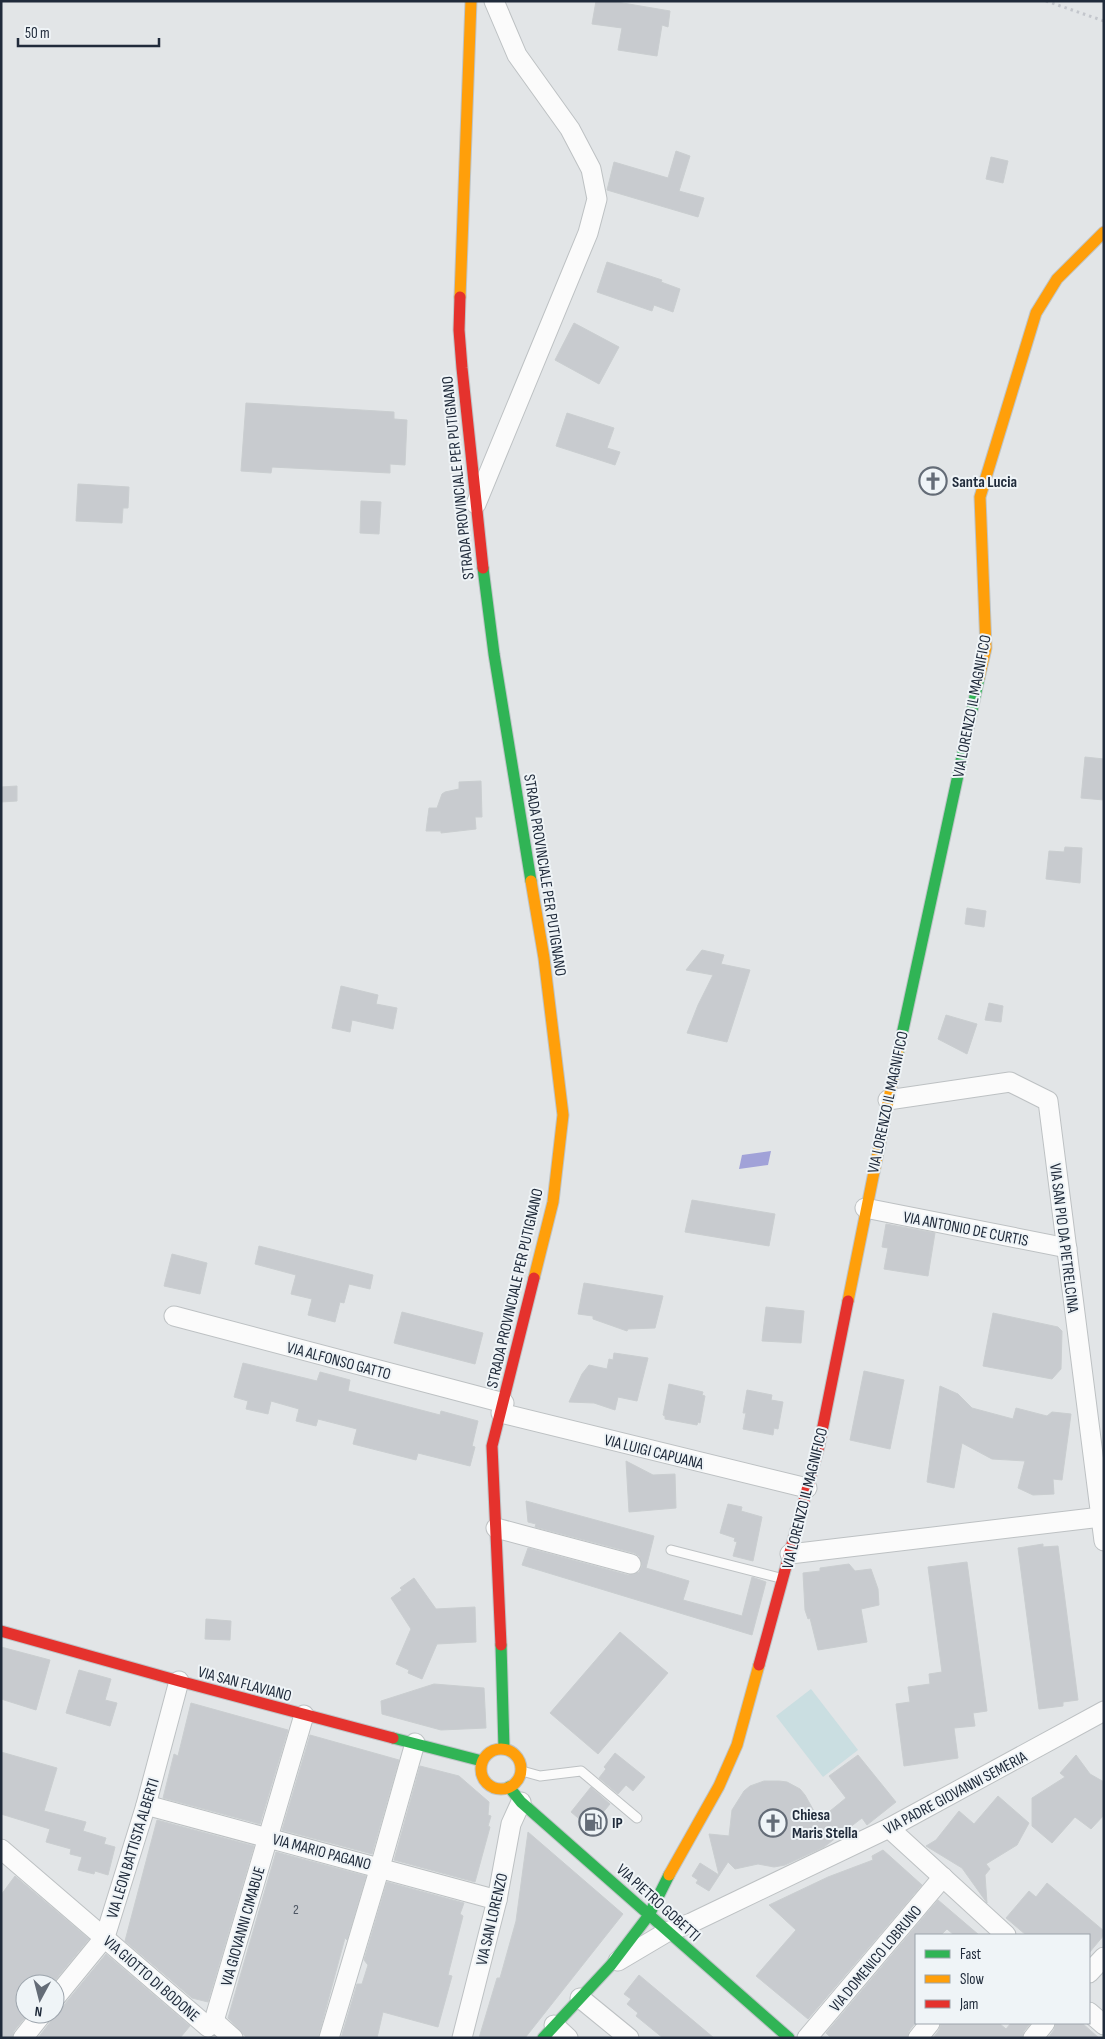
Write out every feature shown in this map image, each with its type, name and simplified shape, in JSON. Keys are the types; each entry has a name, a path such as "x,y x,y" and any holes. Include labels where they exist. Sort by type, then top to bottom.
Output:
{"street":[{"name":"STRADA PROVINCIALE PER PUTIGNANO","path":"471,1 460,330 475,505 494,654 544,958 562,1114 559,1159 553,1202 492,1446 506,1734 504,1748"},
{"path":"475,505 588,233 597,199 592,169 570,129 517,55 494,1"},
{"name":"VIA LORENZO IL MAGNIFICO","path":"548,2032 611,1965 649,1916 654,1902 719,1786 733,1753 819,1446 865,1208 986,648 980,496 1036,313 1042,300 1064,270 1104,232"},
{"name":"VIA SAN PIO DA PIETRELCINA","path":"888,1100 1010,1082 1048,1101 1104,1541"},
{"name":"VIA ANTONIO DE CURTIS","path":"865,1208 1067,1248"},
{"name":"VIA ALFONSO GATTO","path":"174,1316 502,1408"},
{"name":"VIA LUIGI CAPUANA","path":"502,1408 808,1488"},
{"path":"790,1554 1101,1517"},
{"path":"496,1528 631,1564"},
{"name":"VIA SAN FLAVIANO","path":"1,1631 179,1682 482,1761"},
{"name":"VIA LEON BATTISTA ALBERTI","path":"65,1986 105,1937 146,1806 179,1682"},
{"name":"VIA PADRE GIOVANNI SEMERIA","path":"668,1932 691,1923 889,1828 1104,1711"},
{"name":"VIA GIOVANNI CIMABUE","path":"207,2028 268,1837 304,1715"},
{"path":"329,2038 415,1743"},
{"path":"504,1748 517,1756 520,1761 522,1771 515,1795 485,1781 481,1772 482,1761 489,1752 504,1748"},
{"name":"VIA PIETRO GOBETTI","path":"515,1795 649,1916 789,2038"},
{"name":"VIA SAN LORENZO","path":"462,2038 497,1900 515,1795"},
{"name":"VIA MARIO PAGANO","path":"146,1806 268,1837 497,1900"},
{"path":"889,1828 1003,1934"},
{"name":"VIA GIOTTO DI BODONE","path":"4,1857 105,1937 207,2028 233,2038"},
{"name":"VIA DOMENICO LOBRUNO","path":"807,2038 943,1877"},
{"name":"VIA LORENZO IL MAGNIFICO","path":"611,1965 668,1932"},
{"path":"1090,1973 1104,1957"},
{"path":"580,1998 629,2038"},
{"path":"1090,2013 1104,2025"},
{"path":"23,2038 34,2024"},
{"path":"918,2038 929,2024"},
{"path":"1033,2038 1044,2024"},
{"path":"548,2032 568,2038"}],"lane":[{"path":"671,1550 783,1579"},
{"path":"522,1771 540,1776 581,1772 637,1818"}],"path":[{"path":"1046,1 1104,21"}],"shaded area":[{"path":"811,1689 858,1750 823,1777 776,1716"}],"water":[{"path":"771,1151 768,1165 739,1169 742,1155"}],"building":[{"path":"596,1 611,1 670,11 668,27 662,25 657,56 618,50 622,28 592,24"},
{"path":"676,151 690,156 679,191 704,198 698,217 607,190 614,162 668,178"},
{"path":"991,157 1008,161 1003,183 986,179"},
{"path":"607,262 662,280 661,282 680,289 673,312 654,305 652,311 597,292"},
{"path":"574,323 619,347 599,384 555,360"},
{"path":"246,403 394,412 394,419 407,420 405,465 390,464 390,473 272,467 271,473 241,471"},
{"path":"567,413 614,428 607,448 620,452 615,465 556,446"},
{"path":"78,484 129,487 128,508 123,508 122,523 76,521"},
{"path":"361,501 381,502 379,534 360,533"},
{"path":"1085,757 1104,759 1104,800 1081,798"},
{"path":"481,781 482,817 475,817 476,829 441,833 441,831 426,831 429,808 437,808 442,794 459,789 459,782"},
{"path":"17,786 17,801 1,802 1,787"},
{"path":"1065,847 1082,848 1080,883 1046,879 1049,851 1064,852"},
{"path":"967,908 986,911 984,927 965,924"},
{"path":"702,950 724,955 721,964 750,970 727,1042 687,1033 713,975 686,970"},
{"path":"341,986 378,995 376,1004 397,1008 393,1029 352,1020 350,1032 332,1028"},
{"path":"989,1003 1003,1006 1001,1022 985,1020"},
{"path":"946,1015 977,1024 967,1054 938,1039"},
{"path":"692,1200 775,1214 769,1246 685,1232"},
{"path":"886,1224 935,1233 928,1276 884,1269 888,1248 882,1247"},
{"path":"259,1246 373,1275 370,1289 349,1284 344,1303 340,1302 335,1322 308,1315 312,1299 291,1294 296,1275 255,1264"},
{"path":"172,1254 207,1263 200,1294 164,1286"},
{"path":"584,1283 663,1296 655,1328 628,1329 627,1331 593,1319 593,1316 578,1314"},
{"path":"766,1307 804,1311 801,1343 762,1341"},
{"path":"402,1312 483,1333 475,1364 394,1343"},
{"path":"993,1313 1058,1327 1062,1331 1061,1369 1052,1379 983,1366"},
{"path":"614,1353 648,1358 637,1401 618,1397 615,1410 594,1403 569,1402 582,1374 589,1365 607,1369 609,1359 613,1360"},
{"path":"243,1363 317,1381 320,1372 350,1380 348,1391 440,1415 441,1411 478,1421 472,1446 475,1447 470,1466 418,1453 416,1460 353,1444 357,1429 318,1419 316,1426 296,1421 299,1409 271,1401 268,1414 246,1409 248,1401 234,1397"},
{"path":"864,1371 904,1380 890,1449 850,1440"},
{"path":"669,1384 703,1392 702,1395 705,1396 700,1423 698,1422 697,1425 665,1419 663,1415"},
{"path":"940,1386 958,1394 972,1408 1013,1419 1016,1408 1047,1416 1052,1412 1071,1414 1062,1480 1053,1479 1054,1494 1033,1495 1018,1488 1025,1461 992,1459 962,1443 954,1488 927,1482"},
{"path":"747,1390 772,1395 771,1400 783,1402 778,1429 774,1428 773,1435 743,1429 746,1413 743,1413"},
{"path":"626,1461 653,1475 675,1474 676,1508 629,1512"},
{"path":"526,1501 654,1536 646,1568 689,1581 683,1600 742,1616 752,1577 766,1582 752,1635 522,1565 528,1548 628,1575 639,1572 642,1566 639,1556 634,1553 535,1527 536,1524 528,1522"},
{"path":"728,1504 742,1507 741,1511 762,1517 753,1561 733,1556 737,1542 734,1541 735,1538 720,1533"},
{"path":"1043,1544 1043,1547 1058,1546 1078,1700 1063,1702 1063,1706 1039,1709 1018,1548"},
{"path":"967,1562 987,1711 973,1713 975,1726 954,1728 958,1758 904,1766 896,1704 910,1702 908,1687 930,1684 929,1674 942,1672 928,1567"},
{"path":"849,1564 855,1571 871,1569 878,1589 879,1605 861,1609 867,1642 818,1650 810,1618 808,1619 805,1610 803,1573 820,1571 820,1568"},
{"path":"414,1578 436,1609 475,1607 476,1642 437,1644 422,1679 408,1673 409,1670 396,1664 411,1629 391,1598 402,1590 400,1588"},
{"path":"206,1619 231,1621 230,1640 205,1639"},
{"path":"620,1632 668,1673 598,1754 550,1713"},
{"path":"1,1647 50,1660 36,1710 1,1699"},
{"path":"79,1670 111,1679 105,1700 117,1703 110,1726 66,1713"},
{"path":"434,1684 484,1688 486,1728 441,1730 382,1714 381,1701"},
{"path":"191,1703 288,1730 260,1824 163,1798 174,1754 178,1756"},
{"path":"310,1735 399,1760 372,1854 282,1830"},
{"path":"1,1752 57,1768 44,1811 86,1822 83,1831 106,1838 104,1844 115,1847 108,1875 95,1871 94,1874 78,1870 82,1857 70,1854 71,1849 46,1842 50,1829 1,1814"},
{"path":"615,1753 645,1777 633,1791 626,1785 618,1794 599,1778 606,1769 604,1767"},
{"path":"858,1755 896,1802 867,1825 862,1818 824,1847 785,1865 774,1867 758,1864 735,1869 728,1862 709,1891 696,1883 698,1880 692,1876 700,1863 719,1875 709,1834 729,1836 732,1810 744,1791 750,1786 764,1781 787,1782 800,1789 819,1820 846,1798 829,1776"},
{"path":"1076,1755 1090,1774 1104,1782 1104,1815 1091,1829 1075,1817 1052,1843 1032,1826 1032,1798 1065,1777 1060,1773"},
{"path":"420,1766 459,1776 489,1802 488,1815 491,1816 488,1826 490,1827 475,1882 394,1860"},
{"path":"591,1787 610,1804 590,1828 571,1812"},
{"path":"998,1796 1029,1823 1017,1845 986,1864 990,1869 985,1875 987,1903 962,1868 926,1846 936,1840 959,1811 974,1824"},
{"path":"157,1820 254,1846 208,2002 192,1998 125,1941"},
{"path":"528,1832 623,1914 525,2038 479,2038 497,1978 500,1978 516,1921"},
{"path":"883,1850 922,1885 808,2019 756,1976 796,1930 769,1905 828,1877 873,1860 872,1856"},
{"path":"276,1852 366,1876 347,1940 345,1938 318,2038 247,2038 228,2018"},
{"path":"15,1876 89,1939 60,1974 15,1974 15,2024 20,2024 14,2031 12,2038 1,2038 1,1895"},
{"path":"387,1882 464,1903 460,1914 463,1916 448,1975 452,1976 438,2027 383,2012 377,2038 341,2038 357,1984 362,1984 368,1965 364,1960"},
{"path":"1047,1883 1104,1931 1104,1935 1090,1952 1090,1934 1025,1934 1006,1918 1029,1891 1036,1897"},
{"path":"938,1900 978,1934 953,1934 947,1929 942,1934 915,1934 915,2023 909,2031 907,2038 831,2038 826,2033"},
{"path":"106,1954 190,2026 180,2038 38,2038 49,2024 65,2024 65,2004"},
{"path":"639,1975 714,2038 663,2038 636,2016 638,2013 627,2004 631,1999 624,1994"},
{"path":"941,2024 1000,2024 1006,2029 1010,2024 1030,2024 1024,2031 1022,2038 933,2038"},
{"path":"1056,2024 1083,2024 1099,2038 1048,2038"}],"traffic: fast":[{"path":"483,568 494,654 531,881"},
{"path":"898,1053 979,678"},
{"path":"501,1645 504,1748"},
{"path":"393,1738 482,1761"},
{"path":"509,1787 521,1802 789,2038"},
{"path":"543,2038 611,1965 649,1915 669,1875"}],"traffic: slow":[{"path":"460,297 471,1"},
{"path":"979,678 986,648 980,497 1036,313 1057,279 1104,232"},
{"path":"531,881 544,958 563,1115 553,1202 534,1278"},
{"path":"848,1301 898,1053"},
{"path":"669,1875 719,1786 737,1745 759,1665"},
{"path":"505,1749 512,1752 518,1758 521,1769 520,1777 512,1786 505,1789 497,1789 490,1786 482,1777 481,1765 484,1758 493,1750 505,1749"}],"traffic: jam":[{"path":"460,297 459,330 462,368 483,568"},
{"path":"501,1645 492,1446 534,1278"},
{"path":"759,1665 819,1446 848,1301"},
{"path":"1,1631 393,1738"}],"place":[{"name":"Santa Lucia","path":"933,481"},
{"name":"IP","path":"593,1822"},
{"name":"Chiesa Maris Stella","path":"773,1823"}]}
